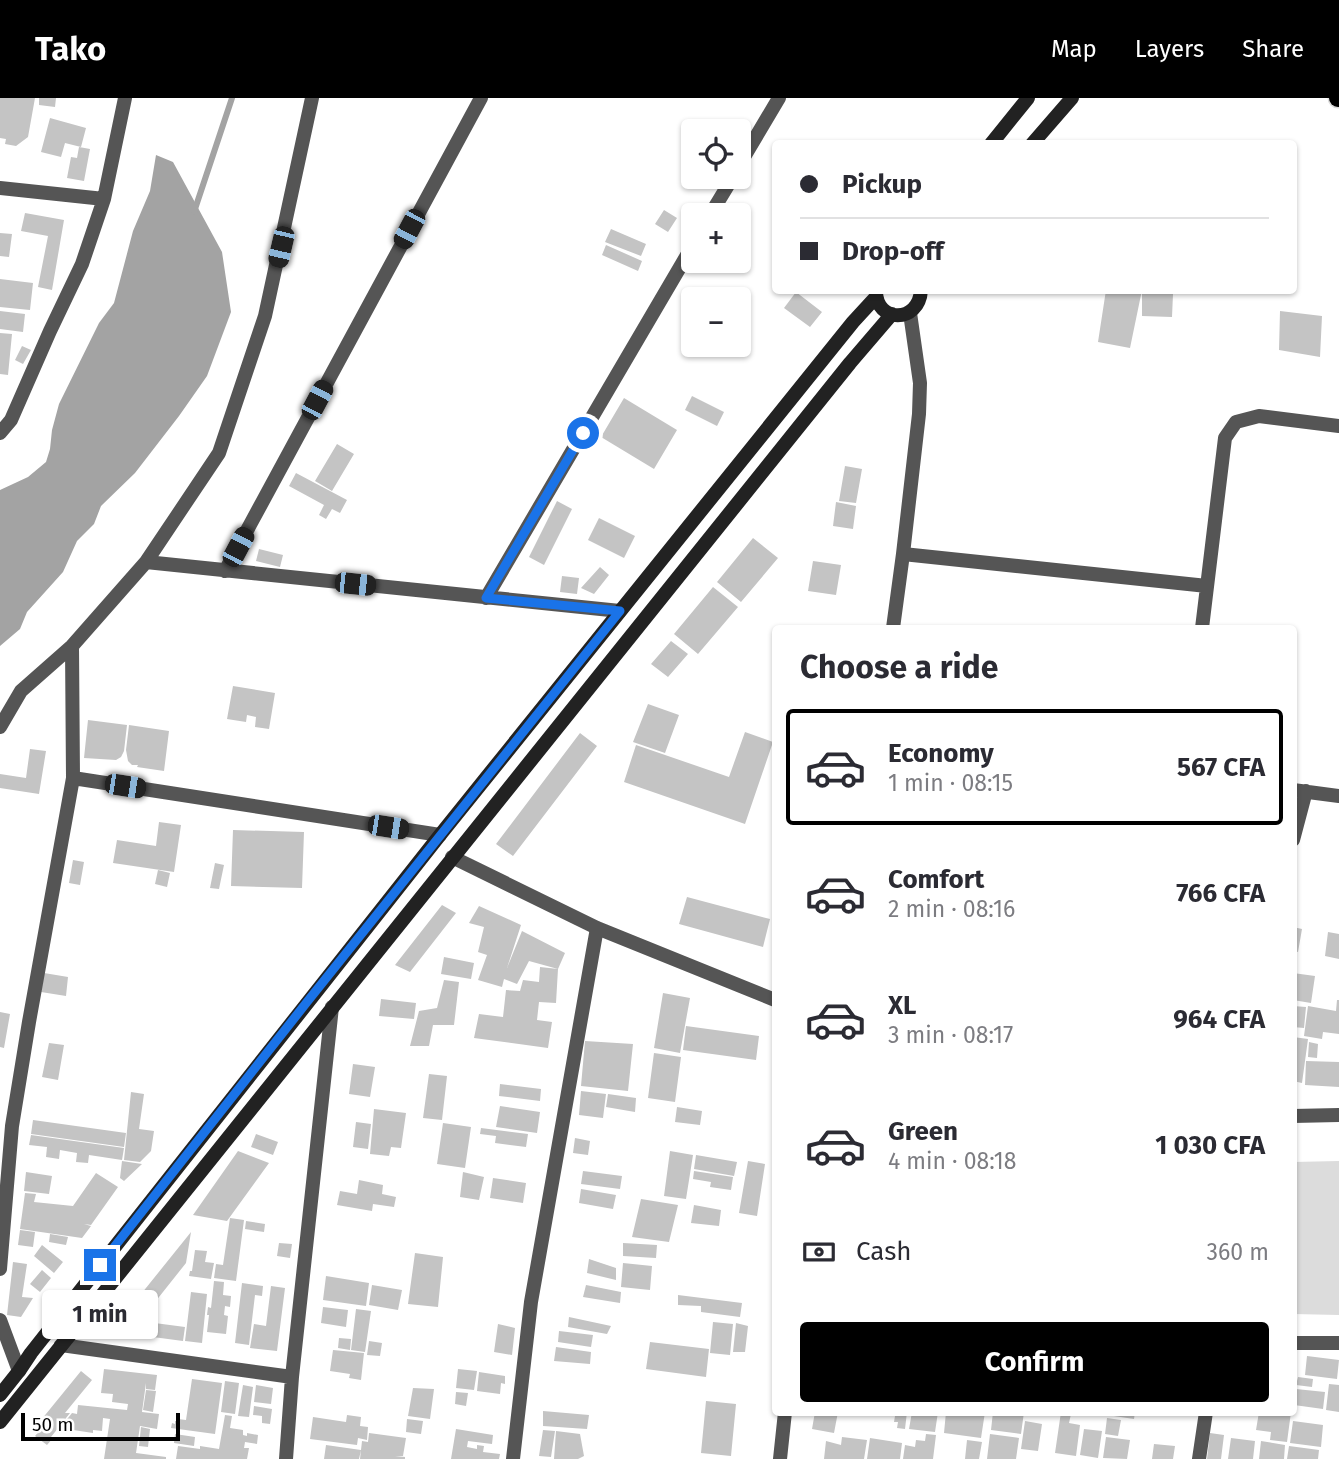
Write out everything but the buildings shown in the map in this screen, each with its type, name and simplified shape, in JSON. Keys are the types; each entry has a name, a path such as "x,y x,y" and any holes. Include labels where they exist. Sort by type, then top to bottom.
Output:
{"street":[{"path":"0,433 82,264 104,199 125,98"},
{"path":"0,727 21,691 72,646 146,562 219,453 265,316 312,98"},
{"path":"225,571 481,98"},
{"path":"751,145 779,98"},
{"path":"994,140 1028,98"},
{"path":"1035,140 1072,98"},
{"path":"0,188 104,199"},
{"path":"486,598 681,265"},
{"path":"876,294 884,311 901,315 910,313 920,301 921,294"},
{"path":"0,1395 440,835 876,294"},
{"path":"893,625 919,414 920,383 910,313"},
{"path":"0,1422 452,857 892,314"},
{"path":"1202,625 1225,438 1236,422 1259,416 1339,426"},
{"path":"903,554 1207,586"},
{"path":"146,562 620,611"},
{"path":"0,1269 12,1126 73,778 72,646"},
{"path":"73,778 440,835"},
{"path":"1297,811 1300,790 1339,796"},
{"path":"452,857 597,928 772,999"},
{"path":"513,1459 531,1302 597,928"},
{"path":"286,1459 292,1377 332,1007"},
{"path":"1297,1116 1339,1115"},
{"path":"0,1320 19,1371"},
{"path":"1297,1343 1339,1343"},
{"path":"61,1345 292,1377"},
{"path":"780,1459 785,1416"},
{"path":"1199,1459 1205,1416"}],"shaded area":[{"path":"156,155 173,162 222,252 231,312 207,376 135,473 101,506 94,524 77,541 63,572 27,612 20,629 0,646 0,490 28,477 46,462 59,404 99,323 114,303 133,231 150,191"},
{"path":"1339,1161 1339,1315 1297,1314 1297,1162"}],"waterway":[{"path":"194,212 232,98"}],"route":[{"path":"100,1265 620,611 486,598 583,433"}]}
